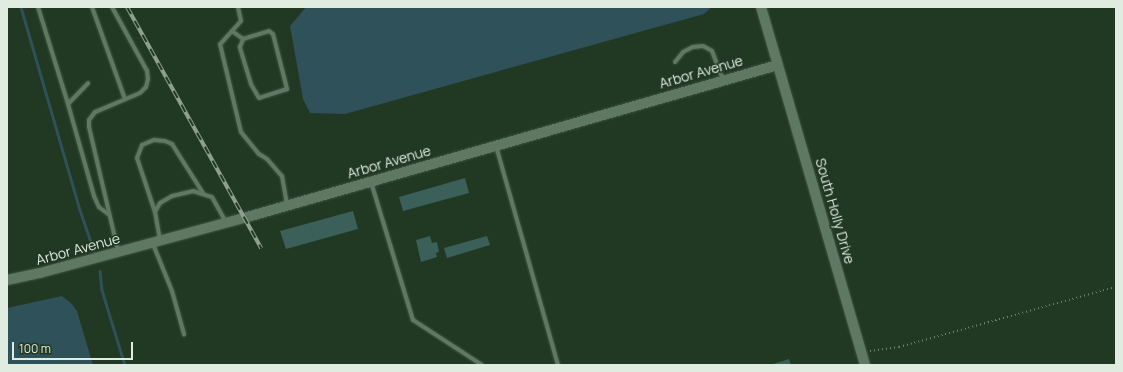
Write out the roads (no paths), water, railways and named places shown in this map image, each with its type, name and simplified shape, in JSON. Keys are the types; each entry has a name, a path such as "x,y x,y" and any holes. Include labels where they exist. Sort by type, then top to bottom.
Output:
{"street":[{"name":"South Holly Drive","path":"761,7 865,365"},
{"name":"Arbor Avenue","path":"7,280 118,253 287,206 778,65"}],"lane":[{"path":"38,7 68,104 94,196 99,207 109,214"},
{"path":"92,7 125,99"},
{"path":"112,7 147,71 148,79 146,87 140,93 95,112 89,120 88,127 118,253"},
{"path":"238,7 241,21 220,44 241,132 259,154 267,158 282,176 287,206"},
{"path":"232,31 243,39"},
{"path":"269,31 273,34 287,89 259,98 251,84 240,47 243,39 269,31"},
{"path":"676,62 683,52 693,47 703,46 712,51 723,80"},
{"path":"68,104 88,83"},
{"path":"184,334 157,242 155,212 138,158 142,145 154,140 165,140 172,144 202,193"},
{"path":"496,146 558,365"},
{"path":"370,182 414,320 482,365"},
{"path":"155,212 160,203 172,196 193,191 212,197 226,223"}],"water":[{"path":"306,7 712,7 704,14 345,114 310,113 303,99 290,26"},
{"path":"62,296 72,304 77,311 93,365 7,365 7,308"}],"waterway":[{"path":"21,7 80,210 94,251"},
{"path":"100,271 102,290 125,365"}],"railway":[{"path":"127,7 261,248"}]}
